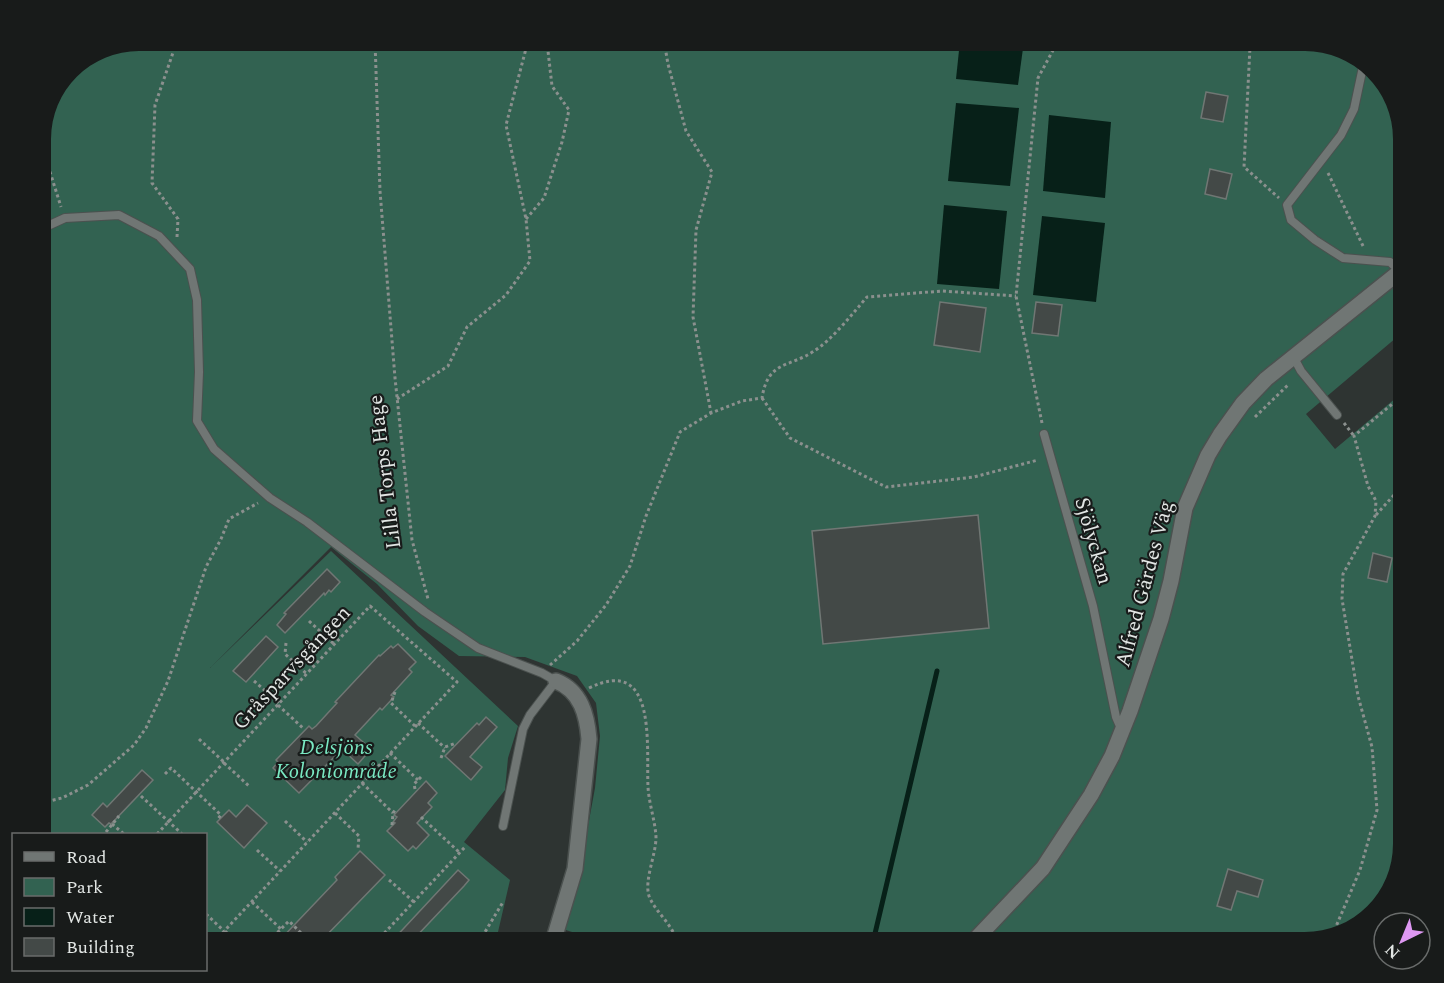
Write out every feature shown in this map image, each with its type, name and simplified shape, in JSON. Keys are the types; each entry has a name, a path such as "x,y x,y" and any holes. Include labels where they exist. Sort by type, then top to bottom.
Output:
{"street":[{"name":"Alfred Gärdes Väg","path":"982,932 1043,868 1100,780 1124,727 1161,619 1185,508 1208,455 1220,435 1243,403 1266,380 1297,365 1393,278"},
{"path":"556,681 576,695 588,719 589,738 575,868 556,932"}],"lane":[{"path":"1287,205 1341,135 1354,109 1362,72"},
{"name":"Alfred Gärdes Väg","path":"1287,205 1292,220 1315,240 1343,258 1393,264"},
{"path":"51,224 65,218 119,215 159,236 190,269 197,300 199,372 197,421 214,449 270,498 307,522 425,612 478,648 542,673 556,681 530,715 523,729 503,826"},
{"path":"1297,365 1337,414"},
{"name":"Sjölyckan","path":"1044,434 1093,606 1116,717 1119,724 1124,727"}],"path":[{"path":"173,51 155,105 152,183 178,219 176,254"},
{"name":"Lilla Torps Hage","path":"375,51 380,191 397,399 412,540 429,604 425,612"},
{"path":"397,399 448,366 467,327 506,296 530,261 526,219 506,125 525,51"},
{"path":"526,219 544,198 562,142 569,110 552,86 548,51"},
{"path":"666,51 686,131 712,172 696,230 693,317 711,413"},
{"path":"1044,434 1016,296 1038,78 1052,51"},
{"path":"1250,51 1244,166 1287,205"},
{"path":"1322,158 1370,260"},
{"path":"51,174 65,218"},
{"path":"1016,296 942,291 867,297 814,351 779,366 764,382 762,398 790,438 886,487 974,477 1051,457"},
{"path":"1252,421 1297,365"},
{"path":"542,673 577,641 606,605 630,566 646,516 680,432 711,413 742,401 762,398"},
{"path":"1375,516 1376,501 1368,486 1354,436 1393,404"},
{"path":"1336,926 1360,870 1377,810 1372,747 1358,696 1342,599 1343,574 1375,516 1393,497"},
{"path":"51,801 62,798 88,785 134,745 146,728 168,681 206,567 229,519 270,498"},
{"name":"Gråsparvsgången","path":"158,833 370,606 457,682 417,725"},
{"path":"309,621 334,645"},
{"path":"286,643 285,654 307,674"},
{"path":"576,695 595,685 617,680 631,684 639,694 646,727 648,791 656,836 648,884 650,896 673,932"},
{"path":"254,681 304,729"},
{"path":"395,692 391,703 445,748"},
{"path":"207,915 224,931 417,725"},
{"path":"199,739 249,786"},
{"path":"441,758 445,748 456,743"},
{"path":"390,753 418,780"},
{"path":"165,774 171,768 221,815 217,820"},
{"path":"415,789 414,784 423,775"},
{"path":"362,783 395,811 392,825"},
{"path":"141,796 181,833"},
{"path":"335,813 359,836 358,849"},
{"path":"106,832 119,816"},
{"path":"421,817 460,853"},
{"path":"285,821 308,842"},
{"path":"112,824 123,833"},
{"path":"386,932 465,847"},
{"path":"257,850 280,872"},
{"path":"389,880 414,902"},
{"path":"252,902 281,929"},
{"path":"485,932 503,902"},
{"path":"278,932 289,921 300,932"}],"green space":[{"name":"Delsjöns Koloniområde","path":"139,51 1305,51 1344,60 1371,81 1384,100 1390,116 1393,139 1393,340 1306,414 1335,449 1393,400 1393,844 1384,883 1363,910 1344,923 1328,929 1305,932 572,932 563,929 586,837 595,788 600,736 596,703 577,676 525,657 459,656 418,626 377,584 331,547 210,668 331,551 518,726 508,758 505,790 464,842 510,880 498,932 207,932 207,833 51,833 51,133 58,105 66,90 90,66 105,58"}],"water":[{"path":"959,51 1023,51 1018,85 956,79"},
{"path":"956,103 1019,108 1010,186 948,181"},
{"path":"1049,115 1111,122 1105,198 1043,191"},
{"path":"944,205 1007,211 999,289 937,284"},
{"path":"1042,216 1105,223 1096,302 1033,295"}],"building":[{"path":"1206,92 1228,96 1223,122 1201,118"},
{"path":"1210,169 1232,174 1226,199 1205,194"},
{"path":"940,302 986,308 980,352 934,345"},
{"path":"1036,302 1062,305 1058,336 1032,333"},
{"path":"978,515 989,628 823,644 812,531"},
{"path":"1373,553 1392,558 1387,582 1368,578"},
{"path":"327,569 340,582 331,592 329,590 325,595 324,593 285,633 277,625 286,614 284,613"},
{"path":"266,636 278,647 246,682 233,671"},
{"path":"398,644 416,662 409,669 412,672 391,695 394,697 382,710 380,708 355,735 371,749 358,764 342,749 299,793 273,768 278,762 276,760 309,726 312,729 316,726 379,655"},
{"path":"486,717 497,727 470,757 482,767 471,780 445,756 477,723 479,725"},
{"path":"142,770 153,780 111,824 105,827 92,815 103,803 107,807"},
{"path":"426,781 437,793 428,803 432,807 417,823 429,835 416,849 413,846 408,851 387,831 395,823 393,822 397,817 394,815"},
{"path":"247,805 267,823 244,848 217,822 229,810 236,817"},
{"path":"360,851 385,875 330,932 288,932 337,880 335,877"},
{"path":"1228,869 1263,880 1258,897 1237,891 1231,910 1217,906"},
{"path":"458,870 469,880 420,932 400,932"}],"waterway":[{"path":"875,932 937,671"}]}
